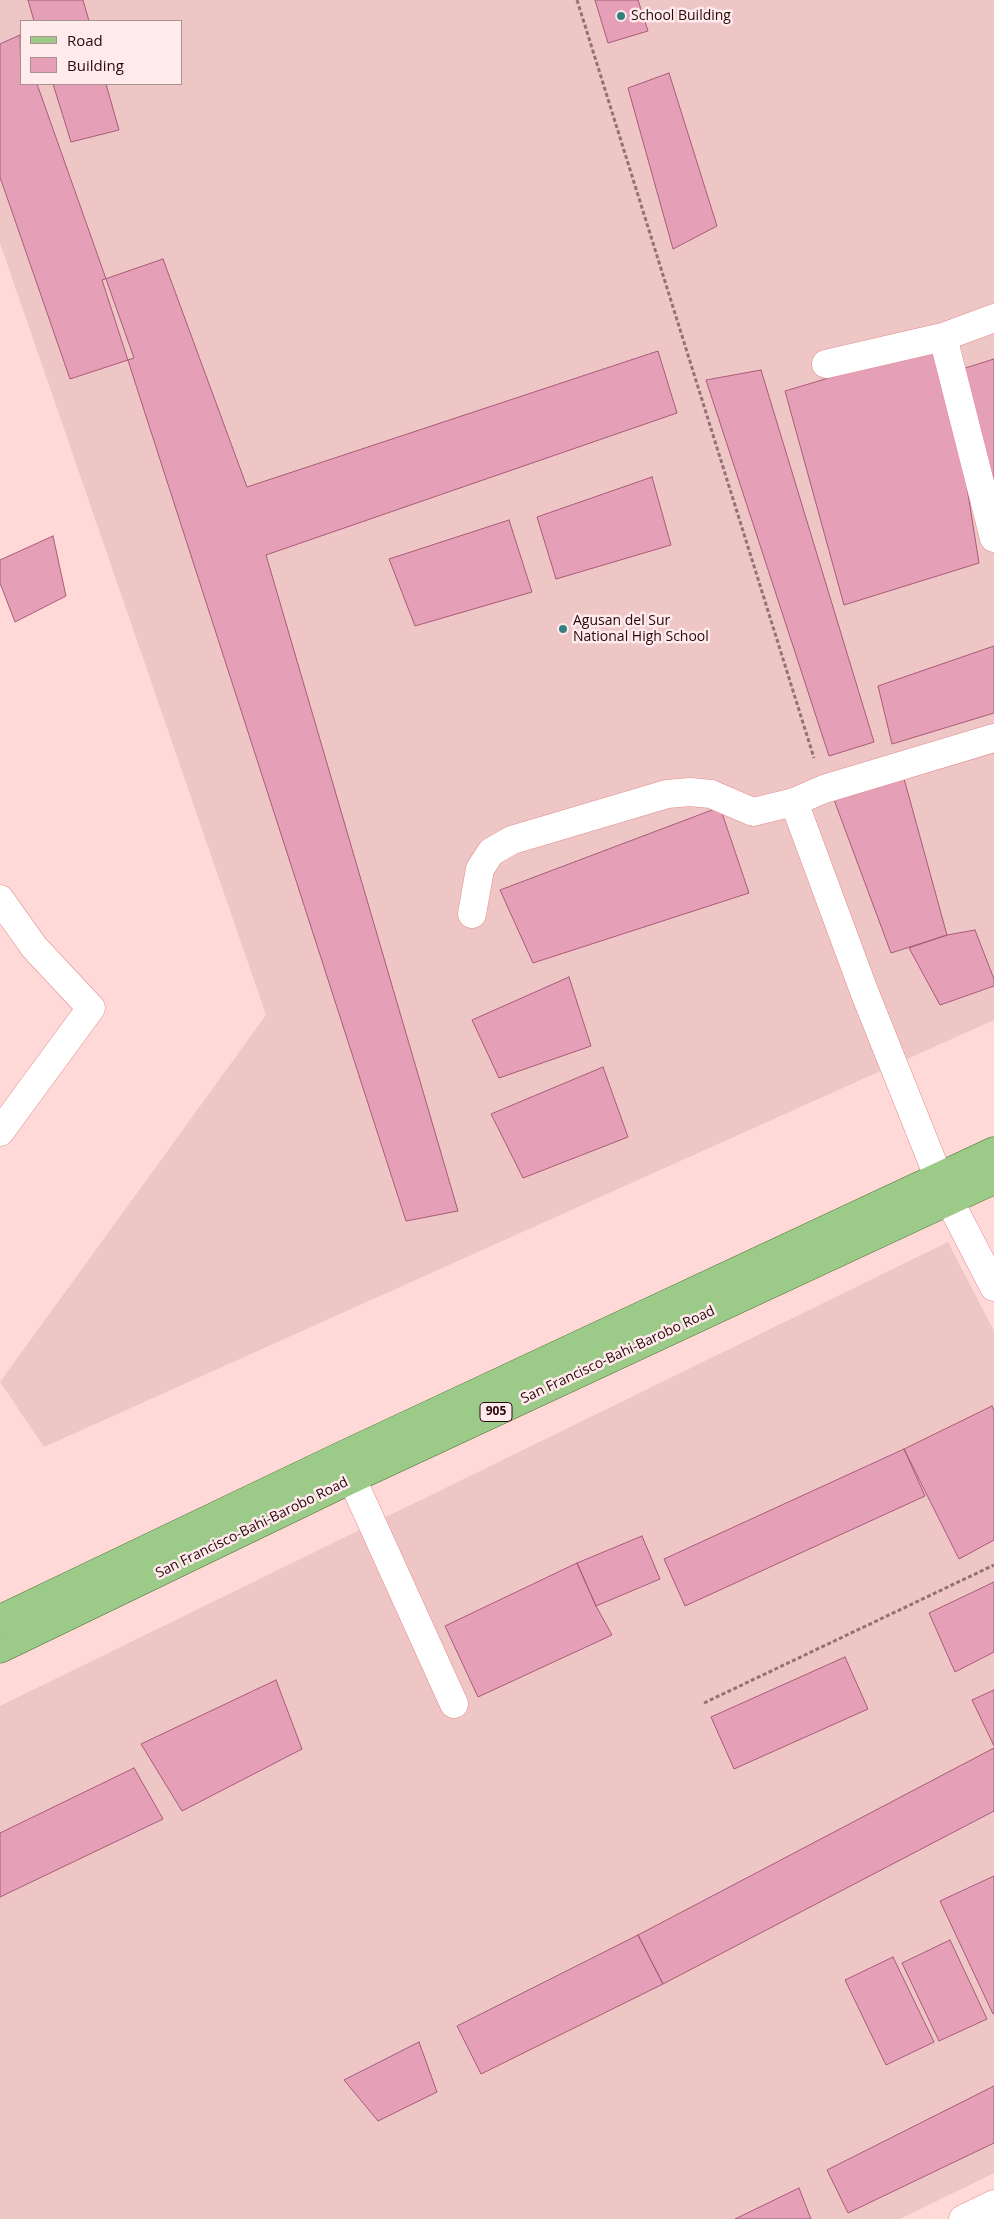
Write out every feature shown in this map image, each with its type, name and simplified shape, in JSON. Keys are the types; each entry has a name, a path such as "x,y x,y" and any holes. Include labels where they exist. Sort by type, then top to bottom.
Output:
{"main road":[{"name":"San Francisco-Bahi-Barobo Road","path":"0,1649 352,1480 944,1188 994,1151"},
{"name":"San Francisco-Bahi-Barobo Road","path":"0,1620 341,1456 944,1188 994,1180"}],"street":[{"path":"826,364 943,337 994,318"},
{"path":"943,337 994,538"},
{"path":"472,914 480,869 491,852 512,840 667,794 690,792 711,794 753,812 794,802 824,789 994,738"},
{"path":"794,802 864,991 944,1188 994,1287"},
{"path":"0,898 34,947 91,1008 0,1132"},
{"path":"352,1480 454,1704"},
{"path":"963,2219 994,2204"}],"path":[{"path":"577,0 824,789"},
{"path":"704,1702 994,1565"}],"shaded area":[{"name":"Agusan del Sur National High School","path":"0,0 994,0 994,1020 44,1447 0,1382 266,1015 0,243"},
{"path":"948,1242 994,1331 994,2173 900,2219 0,2219 0,1706"}],"building":[{"path":"28,0 83,0 89,20 34,20"},
{"name":"School Building","path":"595,0 638,0 648,31 608,43"},
{"path":"20,35 20,85 37,85 134,358 70,379 0,177 0,44"},
{"path":"669,73 717,226 673,249 628,88"},
{"path":"53,85 106,85 119,130 71,142"},
{"path":"163,259 247,487 658,351 677,413 266,555 458,1211 406,1221 102,280"},
{"path":"943,337 979,563 844,605 785,391 909,354"},
{"path":"994,359 994,482 959,370"},
{"path":"761,370 874,742 829,756 706,380"},
{"path":"652,477 671,545 556,579 537,517"},
{"path":"509,520 532,592 415,626 389,559"},
{"path":"53,536 66,596 15,622 0,583 0,560"},
{"path":"994,646 994,713 892,744 878,686"},
{"path":"903,775 947,935 891,953 833,797"},
{"path":"720,807 749,893 533,963 500,890"},
{"path":"975,930 994,979 994,986 940,1005 909,948 947,935"},
{"path":"569,977 591,1046 499,1078 472,1020"},
{"path":"603,1067 628,1137 523,1178 491,1114"},
{"path":"992,1406 994,1411 994,1540 959,1559 904,1449"},
{"path":"904,1449 925,1496 685,1606 664,1559"},
{"path":"642,1536 660,1579 596,1606 577,1563"},
{"path":"577,1563 596,1606 612,1635 478,1697 445,1626"},
{"path":"994,1582 994,1652 955,1672 929,1613"},
{"path":"845,1657 868,1709 734,1769 711,1717"},
{"path":"276,1680 302,1749 182,1811 141,1744"},
{"path":"994,1690 994,1746 972,1700"},
{"path":"994,1748 994,1811 663,1984 638,1935"},
{"path":"134,1768 163,1819 0,1897 0,1833"},
{"path":"994,1876 994,2013 993,2014 940,1901"},
{"path":"638,1935 663,1984 481,2074 457,2026"},
{"path":"950,1940 987,2019 939,2041 902,1963"},
{"path":"893,1957 934,2042 886,2065 845,1980"},
{"path":"419,2042 437,2092 378,2121 344,2080"},
{"path":"994,2086 994,2143 848,2213 827,2170"},
{"path":"799,2188 811,2219 735,2219"}],"place":[{"name":"School Building","path":"621,16"},
{"name":"Agusan del Sur National High School","path":"563,629"}]}
